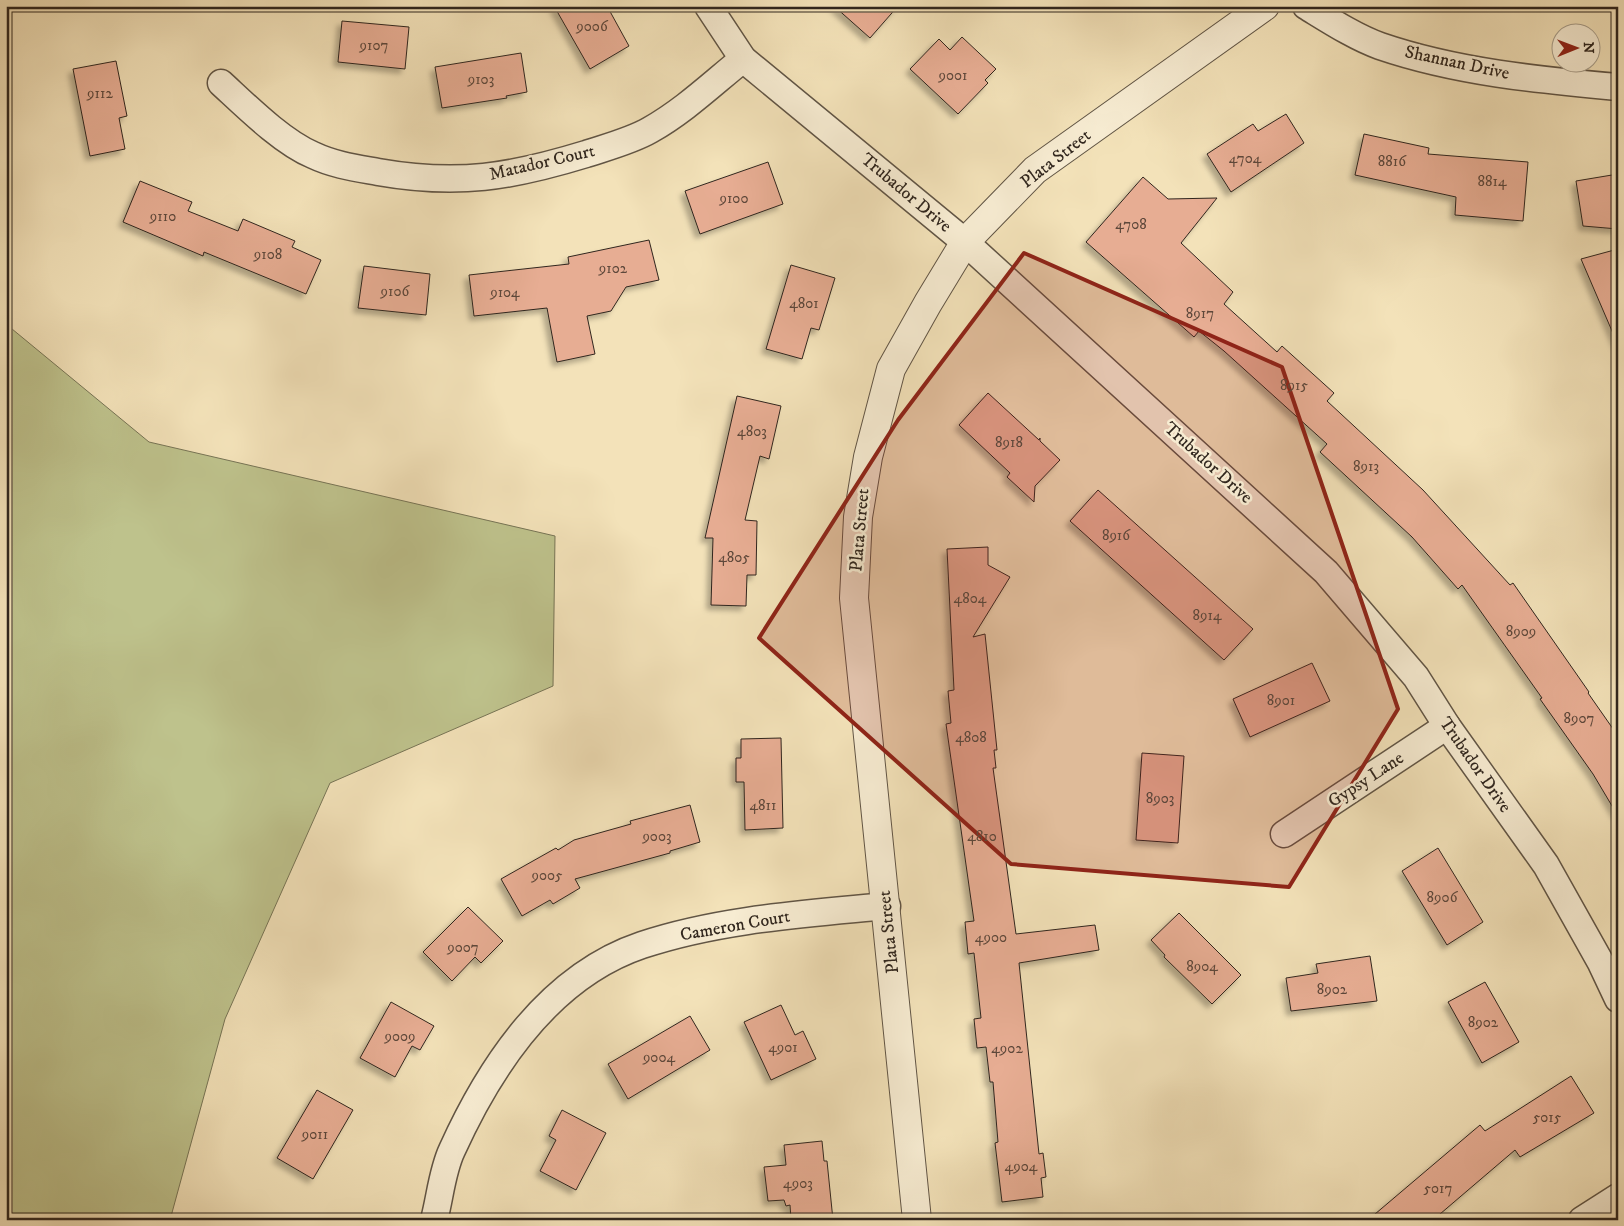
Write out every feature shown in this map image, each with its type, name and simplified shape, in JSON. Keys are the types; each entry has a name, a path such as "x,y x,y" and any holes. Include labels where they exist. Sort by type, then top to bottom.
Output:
{"street":[{"name":"Trubador Drive","path":"708,6 743,59 965,242 1326,572 1416,678 1447,726 1546,865 1601,963 1618,999"},
{"name":"Plata Street","path":"917,1220 887,906 854,598 858,517 868,457 891,369 965,242 1035,170 1265,6"},
{"name":"Shannan Drive","path":"1306,6 1379,46 1432,60 1563,82 1618,87"},
{"name":"Matador Court","path":"221,83 266,124 311,155 354,168 420,178 454,180 503,176 558,162 649,131 684,107 743,59"},
{"name":"Gypsy Lane","path":"1284,834 1447,726"},
{"name":"Cameron Court","path":"434,1220 451,1152 494,1071 532,1021 568,987 602,963 640,946 707,927 887,906"},
{"path":"1582,1220 1618,1197"}],"highlighted area":[{"path":"1024,253 1282,367 1398,709 1289,887 1011,864 759,638 898,420"}],"green space":[{"path":"6,324 149,442 555,536 553,686 330,783 225,1019 170,1220 6,1220"}],"building":[{"path":"554,6 607,6 629,46 590,69"},
{"path":"834,6 898,6 870,38"},
{"path":"342,21 409,27 405,69 338,62"},
{"path":"962,37 996,69 985,80 988,83 958,114 910,69 939,39 950,50"},
{"path":"521,53 527,92 506,96 507,98 442,108 435,67"},
{"path":"116,61 127,116 119,118 125,149 90,156 73,69"},
{"path":"1286,114 1304,143 1231,192 1207,154 1253,124 1258,131"},
{"path":"1364,134 1429,148 1428,154 1528,162 1523,221 1455,215 1456,197 1355,175"},
{"path":"768,162 783,204 700,234 685,191"},
{"path":"1618,174 1618,229 1583,226 1576,181"},
{"path":"1143,177 1168,199 1217,198 1181,243 1233,292 1224,304 1277,352 1282,346 1334,393 1327,401 1423,490 1510,585 1513,583 1618,736 1618,816 1593,774 1540,699 1542,698 1462,585 1458,589 1412,537 1320,452 1327,444 1224,351 1199,331 1194,337 1086,242"},
{"path":"140,181 192,202 188,211 238,231 243,219 295,241 292,247 321,260 306,294 204,252 203,256 123,222"},
{"path":"649,240 659,280 626,287 611,311 587,316 595,354 557,362 547,308 474,316 469,275 569,264 568,257"},
{"path":"1618,249 1618,345 1581,259"},
{"path":"791,265 835,278 819,330 811,328 802,359 766,349"},
{"path":"364,266 430,274 426,315 358,308"},
{"path":"988,393 1039,440 1040,438 1040,441 1060,460 1035,486 1034,502 1007,477 1010,473 959,425"},
{"path":"737,396 781,406 769,459 760,456 745,520 757,521 756,575 747,575 746,606 711,605 713,538 705,538"},
{"path":"1098,490 1253,629 1224,660 1070,521"},
{"path":"988,547 988,565 1010,577 973,637 985,634 997,750 994,750 996,768 993,768 1016,934 1095,925 1099,950 1019,963 1039,1154 1043,1153 1046,1177 1041,1178 1043,1197 1002,1202 995,1143 998,1142 993,1082 990,1082 986,1047 977,1048 974,1019 981,1018 974,953 968,954 965,922 974,921 946,724 951,723 948,691 954,690 947,549"},
{"path":"1312,663 1330,701 1250,737 1233,699"},
{"path":"781,738 783,828 745,830 744,782 736,782 736,758 741,758 741,739"},
{"path":"1142,753 1184,756 1178,843 1136,840"},
{"path":"690,805 700,842 670,851 670,853 575,879 580,888 553,904 550,900 522,916 501,879 574,840 631,824 630,821"},
{"path":"1438,848 1483,922 1447,945 1402,871"},
{"path":"468,907 503,941 481,963 475,957 452,981 423,952"},
{"path":"1179,913 1241,975 1212,1004 1164,957 1165,955 1151,940"},
{"path":"1370,956 1377,1001 1291,1011 1286,978 1318,973 1316,964"},
{"path":"1485,982 1519,1042 1482,1063 1448,1002"},
{"path":"391,1002 434,1026 420,1050 412,1046 395,1077 360,1058"},
{"path":"781,1005 795,1035 803,1031 816,1059 771,1080 744,1022"},
{"path":"690,1016 710,1050 628,1099 608,1064"},
{"path":"1571,1076 1594,1113 1520,1157 1515,1150 1433,1220 1368,1220 1480,1125 1485,1131"},
{"path":"317,1090 353,1110 313,1179 277,1158"},
{"path":"562,1110 606,1133 576,1190 540,1171 556,1140 549,1136"},
{"path":"822,1141 824,1161 827,1161 833,1220 791,1220 790,1205 786,1206 784,1200 768,1201 764,1167 786,1165 784,1145"}]}
